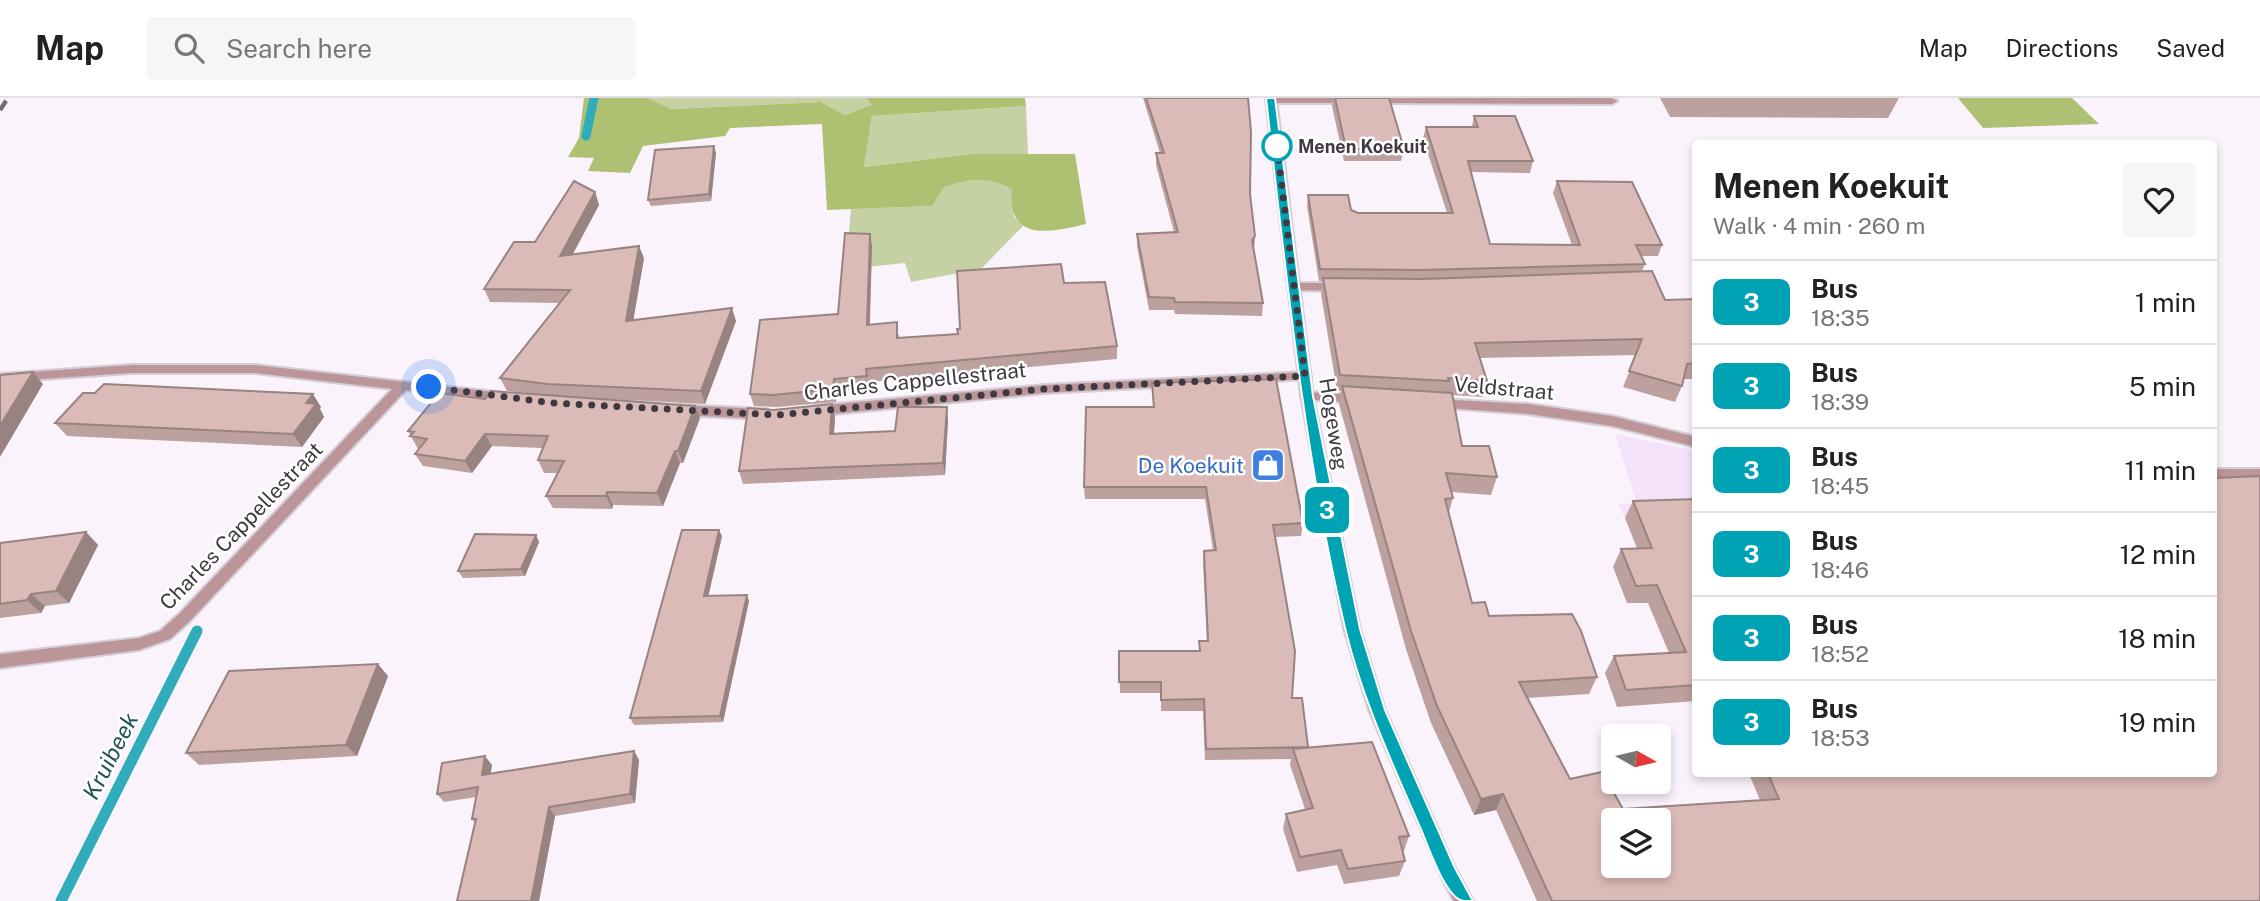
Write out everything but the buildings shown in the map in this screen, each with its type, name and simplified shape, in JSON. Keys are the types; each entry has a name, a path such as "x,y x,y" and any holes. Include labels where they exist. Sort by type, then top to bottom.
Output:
{"street":[{"path":"1271,99 1612,101"},
{"name":"Hogeweg","path":"1271,99 1307,396 1352,629 1377,710 1449,874 1464,901"},
{"path":"1295,287 1350,287"},
{"path":"0,378 119,369 208,367 404,384 513,398"},
{"name":"Charles Cappellestraat","path":"804,412 1045,389 1305,376"},
{"name":"Charles Cappellestraat","path":"0,661 139,644 165,635 404,384"},
{"path":"1307,396 1377,400"},
{"name":"Veldstraat","path":"1418,402 1528,409 1600,419 1692,441"},
{"name":"Charles Cappellestraat","path":"665,409 777,415"},
{"path":"2217,474 2260,474"}],"shaded area":[{"path":"1615,434 1692,450 1692,687 1619,504 1637,504"}],"green space":[{"path":"584,98 647,98 672,109 821,102 845,115 872,105 867,98 1025,98 1026,106 872,116 864,167 972,154 1075,154 1086,224 1045,231 1023,226 1016,218 1012,206 1012,189 986,180 944,187 932,206 827,210 822,124 730,128 725,136 643,146 630,173 588,171 594,158 568,157 579,138"},
{"path":"647,98 867,98 873,105 845,115 821,102 672,109"},
{"path":"1958,98 2072,98 2099,124 1983,128"},
{"path":"1026,106 1028,154 972,154 864,167 872,116"},
{"path":"970,178 993,179 1013,189 1014,217 1023,226 981,269 911,282 905,263 846,269 851,209 932,206 943,187"}],"waterway":[{"name":"Kruibeek","path":"586,136 594,98"},
{"name":"Kruibeek","path":"61,901 197,631"}],"railway":[{"path":"0,110 8,98"}],"bus line":[{"name":"3","path":"1271,98 1307,396 1334,547 1352,629 1377,710 1449,874 1464,901"}],"place":[{"name":"Menen Koekuit","path":"1277,146"},
{"name":"De Koekuit","path":"1268,465"}],"route":[{"path":"429,387 553,403 777,415 1045,389 1305,376 1277,146"}]}
